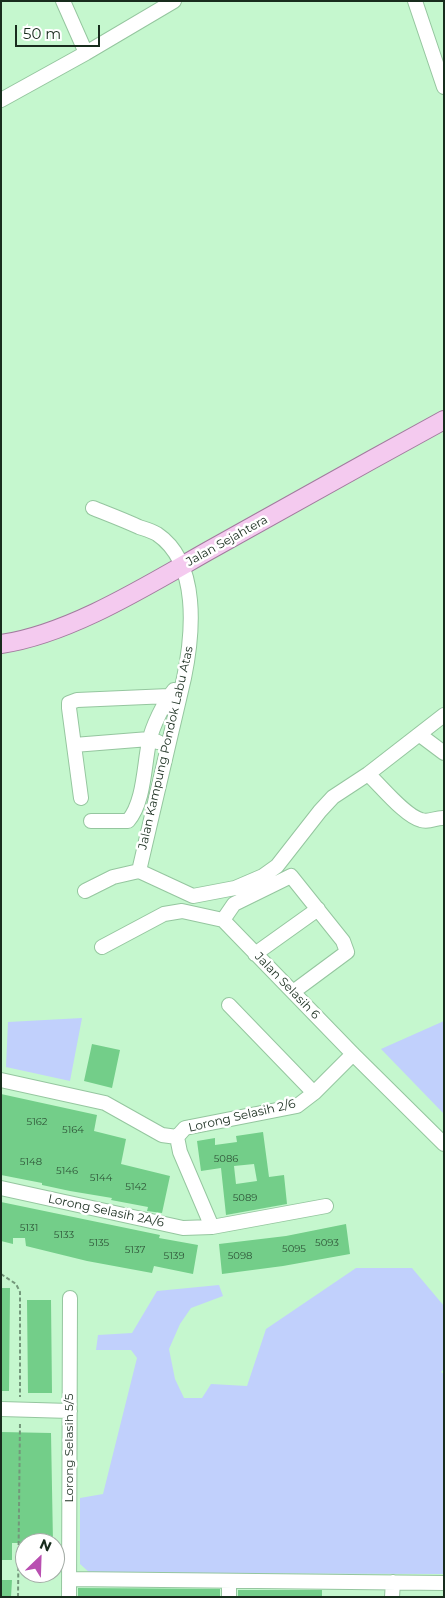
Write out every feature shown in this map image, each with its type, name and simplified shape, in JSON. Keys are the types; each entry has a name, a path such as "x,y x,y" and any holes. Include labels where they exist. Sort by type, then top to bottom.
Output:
{"main road":[{"name":"Jalan Sejahtera","path":"1,644 66,626 124,598 444,420"}],"street":[{"path":"63,1 86,53"},
{"path":"1,100 174,1"},
{"path":"415,1 444,87"},
{"path":"93,508 157,534 170,546 183,565"},
{"name":"Jalan Kampung Pondok Labu Atas","path":"139,871 190,650 192,611 183,565"},
{"path":"91,821 128,821 133,815 138,804 150,739 169,696 184,678"},
{"path":"81,798 69,708 70,703 77,700 169,696"},
{"path":"85,891 113,877 139,871 193,896 235,888 263,876 277,866 333,797 368,774 444,715"},
{"path":"420,735 444,753"},
{"path":"74,745 150,739 168,745"},
{"path":"368,774 410,815 421,820 430,821 439,817 444,818"},
{"path":"102,947 164,914 182,911 223,920 234,904 292,876 343,941 347,952 293,992"},
{"path":"193,896 197,904 197,913"},
{"path":"255,954 318,909"},
{"name":"Jalan Selasih 6","path":"223,920 352,1054 444,1144"},
{"path":"229,1005 314,1093"},
{"name":"Lorong Selasih 2/6","path":"177,1137 185,1128 297,1106 314,1093 352,1054"},
{"name":"Lorong Selasih 2/6","path":"1,1080 104,1103 162,1134 177,1137"},
{"name":"Lorong Selasih 2/6","path":"177,1137 180,1152 212,1227"},
{"name":"Lorong Selasih 2A/6","path":"1,1188 183,1228 212,1227"},
{"path":"212,1227 326,1206"},
{"name":"Lorong Selasih 5/5","path":"69,1597 70,1298"},
{"path":"1,1409 70,1411"},
{"path":"69,1579 444,1582"},
{"path":"229,1581 229,1597"},
{"path":"392,1597 393,1582"}],"path":[{"path":"1,1274 16,1284 20,1292 18,1597"}],"shaded area":[{"path":"82,1018 70,1081 6,1067 8,1022"},
{"path":"444,1021 444,1114 381,1049"},
{"path":"356,1268 412,1268 444,1306 444,1369 441,1372 444,1374 444,1574 90,1573 80,1564 80,1498 103,1494 137,1358 131,1350 96,1350 98,1335 132,1333 157,1291 219,1285 223,1296 191,1308 180,1324 169,1349 175,1379 184,1398 202,1398 211,1384 247,1386 266,1329"}],"building":[{"path":"92,1044 120,1050 112,1088 84,1081"},
{"path":"1,1094 97,1115 94,1131 126,1139 121,1164 170,1176 162,1213 147,1211 148,1207 111,1200 112,1198 70,1191 1,1175"},
{"path":"263,1132 269,1177 284,1175 287,1204 226,1215 221,1168 201,1171 197,1141 215,1138 215,1145 237,1142 236,1136","holes":["254,1164 257,1181 236,1184 234,1166"]},
{"path":"1,1202 160,1235 159,1238 198,1245 193,1274 154,1266 152,1273 87,1261 26,1246 25,1238 13,1238 13,1244 1,1241"},
{"path":"346,1224 350,1254 283,1266 222,1274 219,1244 286,1236"},
{"path":"1,1288 10,1288 9,1391 1,1391"},
{"path":"27,1300 51,1300 52,1393 28,1393"},
{"path":"1,1432 51,1433 53,1533 15,1533 15,1543 12,1543 12,1560 1,1560"},
{"path":"1,1580 12,1580 11,1597 1,1597"},
{"path":"78,1588 220,1589 220,1597 78,1597"},
{"path":"238,1590 322,1590 322,1597 238,1597"}]}
